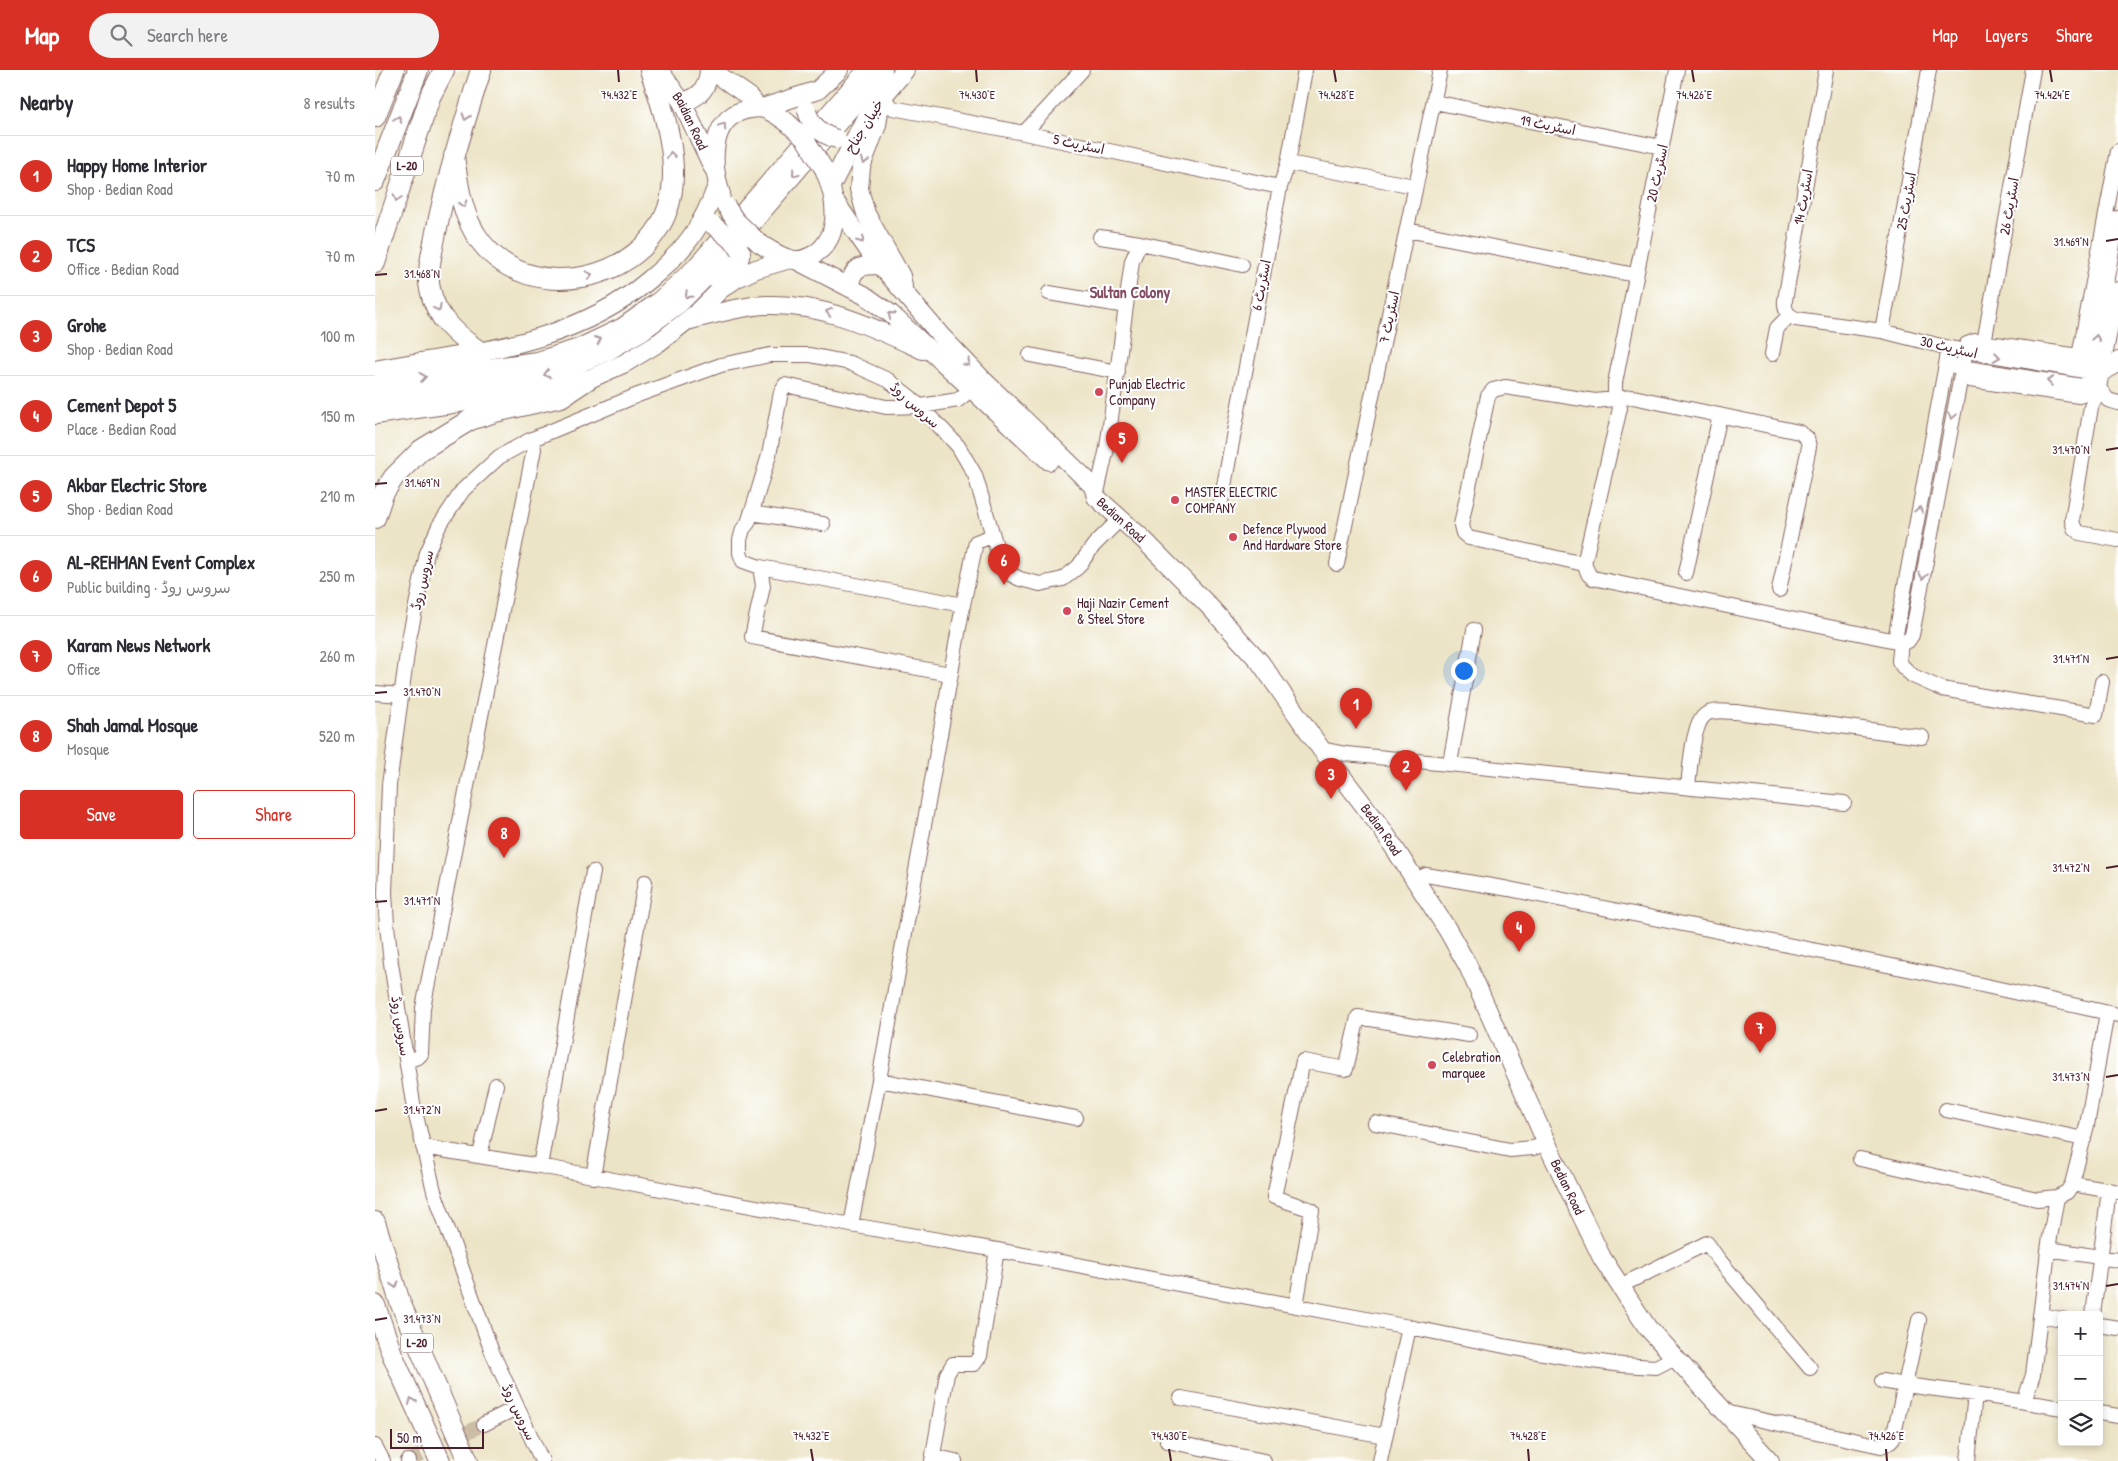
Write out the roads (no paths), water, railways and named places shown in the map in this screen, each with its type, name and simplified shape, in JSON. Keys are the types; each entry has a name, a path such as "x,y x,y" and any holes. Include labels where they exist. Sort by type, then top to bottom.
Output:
{"highway":[{"path":"375,117 394,70"},
{"name":"L-20","path":"375,181 418,70"},
{"name":"L-20","path":"375,263 430,97 444,70"},
{"path":"481,70 454,156 433,246 429,279 437,309 452,330 462,340 481,353"},
{"path":"454,156 458,186 471,225 481,243 497,258 521,272 550,279 576,279 608,271 624,263 641,250 652,237 668,209 671,197 673,180 667,127 650,70"},
{"path":"375,518 383,494 394,477 421,450 469,420 561,397 587,380"},
{"name":"L-20","path":"375,1222 400,1302 468,1461"},
{"name":"L-20","path":"375,1306 392,1354 440,1461"}],"main road":[{"name":"Baidian Road","path":"659,70 682,102 717,179"},
{"path":"375,415 530,394 587,380 639,355 687,321 721,289 743,275 793,260 810,257 824,247 834,224 833,193 824,169 809,144 788,123 761,108 747,95 710,70 709,81 704,90 698,96 682,102"},
{"path":"839,70 818,90 761,108 736,113 722,124 718,134 716,149 717,179 726,206 746,232 759,243 864,295 891,314 939,357 977,384"},
{"path":"375,384 537,361 579,348 623,327 668,293 695,268 867,70"},
{"path":"375,401 542,376 598,356 642,331 680,303 707,276 883,70"},
{"name":"خیبان جناح","path":"833,193 857,132 879,100 905,70"},
{"path":"818,90 817,98 807,110 810,119 827,136 837,139 847,135 867,106 879,100"},
{"path":"879,100 877,125 861,168 859,189 866,214 901,276 904,292"},
{"path":"375,370 481,353 543,338 581,324 619,303 650,280 681,251 703,221 717,179"},
{"name":"Bedian Road","path":"833,193 879,265 942,337 977,384 1093,486 1096,497 1121,518 1201,598 1260,662 1321,749 1382,829 1416,880 1468,966 1547,1144 1602,1258 1647,1327 1771,1461"},
{"path":"650,280 659,280 684,256 707,227 713,225 736,244 741,252 739,261 709,291 703,307"},
{"path":"849,287 851,276 855,270 867,265 879,265"},
{"path":"687,321 742,308 764,305 789,305 821,310 857,321 939,357"}],"street":[{"path":"1024,133 1082,70"},
{"name":"اسٹریٹ 6","path":"1221,502 1280,187 1288,163 1305,70"},
{"name":"اسٹریٹ 7","path":"1337,564 1440,70"},
{"name":"اسٹریٹ 20","path":"1584,564 1620,408 1616,397 1615,383 1677,70"},
{"name":"اسٹریٹ 14","path":"1793,317 1786,312 1785,300 1826,70"},
{"name":"اسٹریٹ 25","path":"1882,331 1929,70"},
{"name":"اسٹریٹ 26","path":"1984,343 2033,70"},
{"name":"اسٹریٹ 5","path":"879,100 893,108 1024,133 1280,187"},
{"name":"اسٹریٹ 19","path":"1434,102 1662,147"},
{"path":"2118,151 2079,356 2108,400 2118,403"},
{"path":"1288,163 1415,186"},
{"path":"2118,218 2091,407 2072,520 2074,528 2080,533 2118,540"},
{"path":"1407,230 1635,275"},
{"path":"1100,237 1140,243 1242,265"},
{"path":"1096,497 1107,448 1125,306 1133,261 1140,243"},
{"path":"2094,380 2118,289"},
{"path":"1049,293 1125,306"},
{"path":"1772,354 1777,328 1793,317"},
{"name":"اسٹریٹ 30","path":"1793,317 1882,331 2094,380"},
{"path":"1779,590 1809,447 1807,438 1799,432 1633,397 1616,397 1595,401 1505,386 1493,390 1487,396 1461,525 1463,532 1469,538 1584,564 1589,575 1593,578 1901,642 1908,641 1912,635 1961,367 1967,344 1975,341 2079,356"},
{"path":"1901,642 1896,638 1896,634 1949,348"},
{"name":"سروس روڈ","path":"542,1461 516,1408 473,1303 434,1191 423,1147 407,1061 387,926 385,893 389,785 409,639 427,553 439,526 455,501 472,480 499,457 530,440 707,369 736,360 770,355 810,355 850,363 888,380 921,406 958,446 968,462 981,494 1001,563 1011,574 1030,583 1053,583 1073,573 1094,545 1121,518"},
{"path":"1030,355 1118,372"},
{"path":"1961,367 1970,380 2079,396 2094,380 2117,366 2118,359"},
{"name":"اسٹریٹ 30","path":"1946,365 2094,380"},
{"path":"1964,400 1970,380"},
{"path":"963,605 761,567 743,561 740,553 743,529 751,513 769,455 781,392 785,385 886,407 921,406 958,400 977,384"},
{"path":"1686,573 1720,415"},
{"path":"407,1061 421,1054 423,1008 534,449 530,440"},
{"path":"751,513 823,524"},
{"path":"851,1226 879,1080 963,605 976,542 992,536"},
{"path":"761,567 763,586 752,638 950,674"},
{"path":"1451,763 1475,630"},
{"path":"1901,642 1899,662 1903,667 1913,676 1942,689 2096,715 2102,682"},
{"path":"376,692 401,695"},
{"path":"1688,786 1696,730 1700,720 1706,714 1715,711 1736,712 1922,737"},
{"path":"1321,749 1346,754 1688,786 1843,803"},
{"path":"540,1166 593,872"},
{"path":"1416,880 1426,875 1509,888 1927,973 2112,1014 2084,1139 2072,1184 2067,1192 2057,1196 2037,1199 1860,1159"},
{"path":"593,1177 645,882"},
{"path":"1296,1306 1312,1210 1274,1197 1303,1061 1346,1069 1358,1017 1469,1035"},
{"path":"879,1080 1076,1118"},
{"path":"480,1155 496,1085"},
{"path":"1946,1110 2084,1139"},
{"path":"1375,1123 1510,1150 1533,1148 1547,1144"},
{"path":"423,1147 480,1155 851,1226 997,1250 1409,1326 1509,1347 1613,1364 1656,1367 1675,1357"},
{"path":"2072,1184 2114,1191 2100,1257 2093,1311"},
{"path":"2024,1402 2033,1375 2057,1196"},
{"path":"1621,1286 1707,1243 1719,1260 1810,1368"},
{"path":"2049,1249 2118,1260"},
{"path":"955,1461 932,1459 947,1374 953,1364 974,1364 980,1356 997,1250"},
{"path":"2040,1316 2058,1318"},
{"path":"1725,1412 1881,1446 1888,1443 1893,1438 1919,1320"},
{"path":"1380,1461 1409,1326"},
{"path":"2103,1326 2118,1328"},
{"path":"1882,1381 2058,1407"},
{"path":"1968,1461 1975,1394"},
{"path":"1181,1398 1385,1436"},
{"path":"483,1424 516,1408"},
{"path":"2103,1414 2118,1416"},
{"path":"1167,1441 1264,1461"},
{"path":"375,1446 381,1460"}],"tunnel":[{"path":"409,1461 484,1424"}],"place":[{"name":"Punjab Electric Company","path":"1099,392"},
{"name":"Akbar Electric Store","path":"1122,463"},
{"name":"MASTER ELECTRIC COMPANY","path":"1175,500"},
{"name":"Defence Plywood And Hardware Store","path":"1233,537"},
{"name":"AL-REHMAN Event Complex","path":"1004,585"},
{"name":"Haji Nazir Cement & Steel Store","path":"1067,611"},
{"name":"Happy Home Interior","path":"1356,729"},
{"name":"TCS","path":"1406,791"},
{"name":"Grohe","path":"1331,799"},
{"name":"Shah Jamal Mosque","path":"504,858"},
{"name":"Cement Depot 5","path":"1519,952"},
{"name":"Karam News Network","path":"1760,1053"},
{"name":"Celebration marquee","path":"1432,1065"}],"district":[{"name":"Sultan Colony","path":"1130,292"}]}
